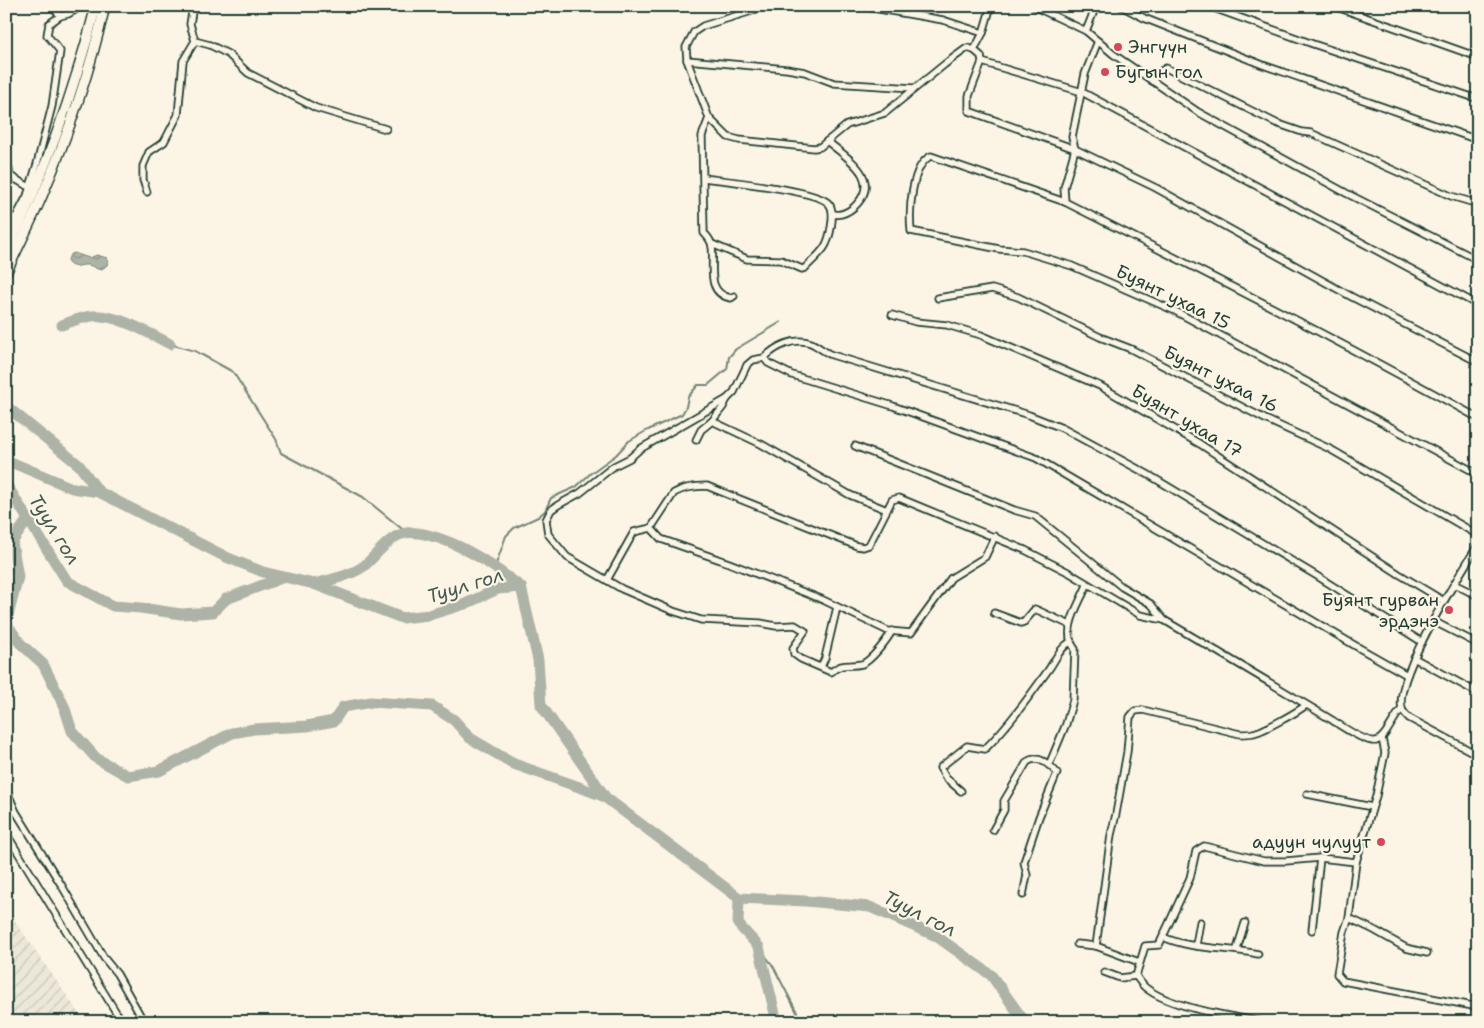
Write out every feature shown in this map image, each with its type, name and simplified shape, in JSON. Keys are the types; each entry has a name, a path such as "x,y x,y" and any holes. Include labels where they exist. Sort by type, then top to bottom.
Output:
{"main road":[{"path":"6,253 19,216 64,112 86,47 96,6"},
{"path":"6,273 42,197 60,152 84,82 105,6"}],"street":[{"path":"53,6 60,16"},
{"path":"6,148 10,176 32,189 52,106 60,51 47,35 49,24 60,16 82,6"},
{"path":"147,192 143,180 143,166 149,152 164,142 178,115 183,61 195,41 190,24 193,6"},
{"path":"759,6 755,10 703,26 694,32 686,47 687,60 709,118 728,137 739,140 814,148 820,147 847,125 885,114 914,88 967,48 974,50 982,56 982,62 969,96 969,112 1075,149 1156,188 1352,297 1478,362"},
{"path":"860,6 943,20 983,33"},
{"path":"974,50 983,33 991,6"},
{"path":"1033,6 1086,31 1113,54 1198,112 1346,193 1478,260"},
{"path":"1086,31 1096,6"},
{"path":"1121,6 1144,18 1263,65 1478,140"},
{"path":"1208,6 1313,44 1478,99"},
{"path":"1334,6 1478,57"},
{"path":"195,41 210,45 228,54 248,73 316,108 386,129"},
{"path":"1098,41 1085,74 1072,137 1075,149 1064,188 1065,202 1192,266 1478,418"},
{"path":"687,60 787,69 805,72 834,82 914,88"},
{"path":"982,62 1082,92 1478,305"},
{"path":"1152,81 1158,73 1166,68 1276,123 1311,134 1452,196 1478,204"},
{"path":"52,106 64,112"},
{"path":"704,178 769,186 819,198 829,204 833,214 828,239 824,247 806,268 802,269 781,260 747,259 712,244 704,233 703,207 702,136 709,118"},
{"path":"827,141 860,169 866,179 865,192 855,206 841,215 833,214"},
{"name":"Буянт ухаа 15","path":"1065,202 930,156 925,158 914,180 910,206 911,231 999,249 1023,251 1072,266 1175,310 1478,474"},
{"path":"6,214 19,216 6,236"},
{"path":"712,244 713,280 720,292 725,296 731,298 734,296"},
{"name":"Буянт ухаа 16","path":"938,298 992,289 1018,297 1100,337 1131,349 1265,419 1330,449 1478,536"},
{"name":"Буянт ухаа 17","path":"892,315 916,322 947,325 981,335 1100,386 1200,444 1399,574 1444,601"},
{"path":"892,631 889,637 867,661 862,664 839,666 831,672 800,659 794,654 793,648 805,631 795,625 776,626 760,622 701,620 673,611 622,589 567,556 548,534 546,520 551,510 580,493 614,466 630,458 640,448 727,399 734,392 747,365 753,360 764,358 770,352 789,342 801,341 812,344 832,355 1029,415 1062,428 1149,475 1317,576 1422,642"},
{"path":"764,358 768,363 792,375 893,406 1036,458 1361,650 1407,675"},
{"path":"696,440 701,430 724,407 727,399"},
{"path":"712,421 761,444 850,496 887,510"},
{"path":"855,446 1014,510 1035,516 1122,587 1151,604 1164,620"},
{"path":"607,580 634,532 651,528 674,493 695,486 707,486 863,547 869,545 892,500 899,498 995,536 1034,554 1140,615 1164,620 1370,741 1382,738 1393,718 1402,709"},
{"path":"651,528 661,539 729,563 892,631 910,633 951,578 985,557 995,536"},
{"path":"1478,545 1444,601 1414,658 1407,675 1401,701 1402,709 1409,718 1478,755"},
{"path":"1049,765 1066,724 1073,700 1075,649 1070,642 1070,625 1087,584"},
{"path":"1454,584 1478,596"},
{"path":"821,667 825,658 837,607"},
{"path":"994,613 1021,623 1035,609 1070,625"},
{"path":"1433,621 1478,644"},
{"path":"961,792 942,773 940,768 967,746 985,749 1004,731 1049,670 1062,647 1070,642"},
{"path":"1414,658 1478,693"},
{"path":"1096,946 1111,835 1127,752 1130,717 1135,711 1143,710 1240,734 1252,734 1264,730 1300,711 1306,704"},
{"path":"1382,738 1385,753 1356,862 1337,974 1343,981 1478,1007"},
{"path":"993,830 1004,810 1004,801 1028,762 1037,759 1049,765 1057,773 1039,817 1024,862 1027,875 1023,895"},
{"path":"6,790 16,812 104,958 117,974 144,1022"},
{"path":"1307,794 1372,807"},
{"path":"6,833 122,1022"},
{"path":"1136,976 1145,946 1159,945 1190,878 1196,851 1204,846 1264,860 1286,861 1320,858 1356,862"},
{"path":"1312,930 1320,858"},
{"path":"1348,918 1406,948 1427,953"},
{"path":"1196,945 1200,922"},
{"path":"1237,949 1245,923"},
{"path":"1163,937 1174,942 1237,949 1258,954"},
{"path":"1077,944 1096,946 1139,962"},
{"path":"1104,972 1120,978 1136,976"},
{"path":"1136,976 1146,988 1163,997 1185,1005 1262,1022"}],"shaded area":[{"path":"6,908 85,1022 6,1022"}],"water":[{"path":"74,253 89,258 97,255 107,258 108,262 101,270 88,265 73,266 68,261 69,256"}],"waterway":[{"path":"62,325 84,317 102,316 132,325 170,344"},
{"path":"495,567 506,536 514,528 538,517 545,511 551,498 576,487 591,473 616,455 629,441 682,414 688,397 698,385 708,385 727,369 729,357 736,349 781,322"},
{"path":"170,344 195,351 233,372 276,439 281,453 363,497 407,533"},
{"path":"6,406 79,465 99,492"},
{"name":"Туул гол","path":"6,460 72,488 99,492 226,557 263,572 314,584 402,618 429,615 465,604 498,589 521,587 538,660 541,705 606,798 739,898 806,901 870,907 936,936 991,975 1025,1022"},
{"name":"Туул гол","path":"6,484 67,581 113,606 181,614 213,612 226,599 284,577"},
{"path":"28,519 12,542 18,577 6,623 20,643 43,664 64,706 72,731 96,758 128,776 159,771 232,733 254,729 307,726 334,721 343,707 371,702 432,706 454,720 470,738 514,764 605,797"},
{"path":"314,584 353,572 364,566 392,539 412,532 441,539 466,550 521,587"},
{"name":"Туул гол","path":"739,898 738,924 759,947 777,1022"},
{"path":"759,947 773,966 802,1022"}],"place":[{"name":"Энгүүн","path":"1118,47"},
{"name":"Бугын гол","path":"1105,72"},
{"name":"Буянт гурван эрдэнэ","path":"1449,610"},
{"name":"адуун чулуут","path":"1381,842"}]}
